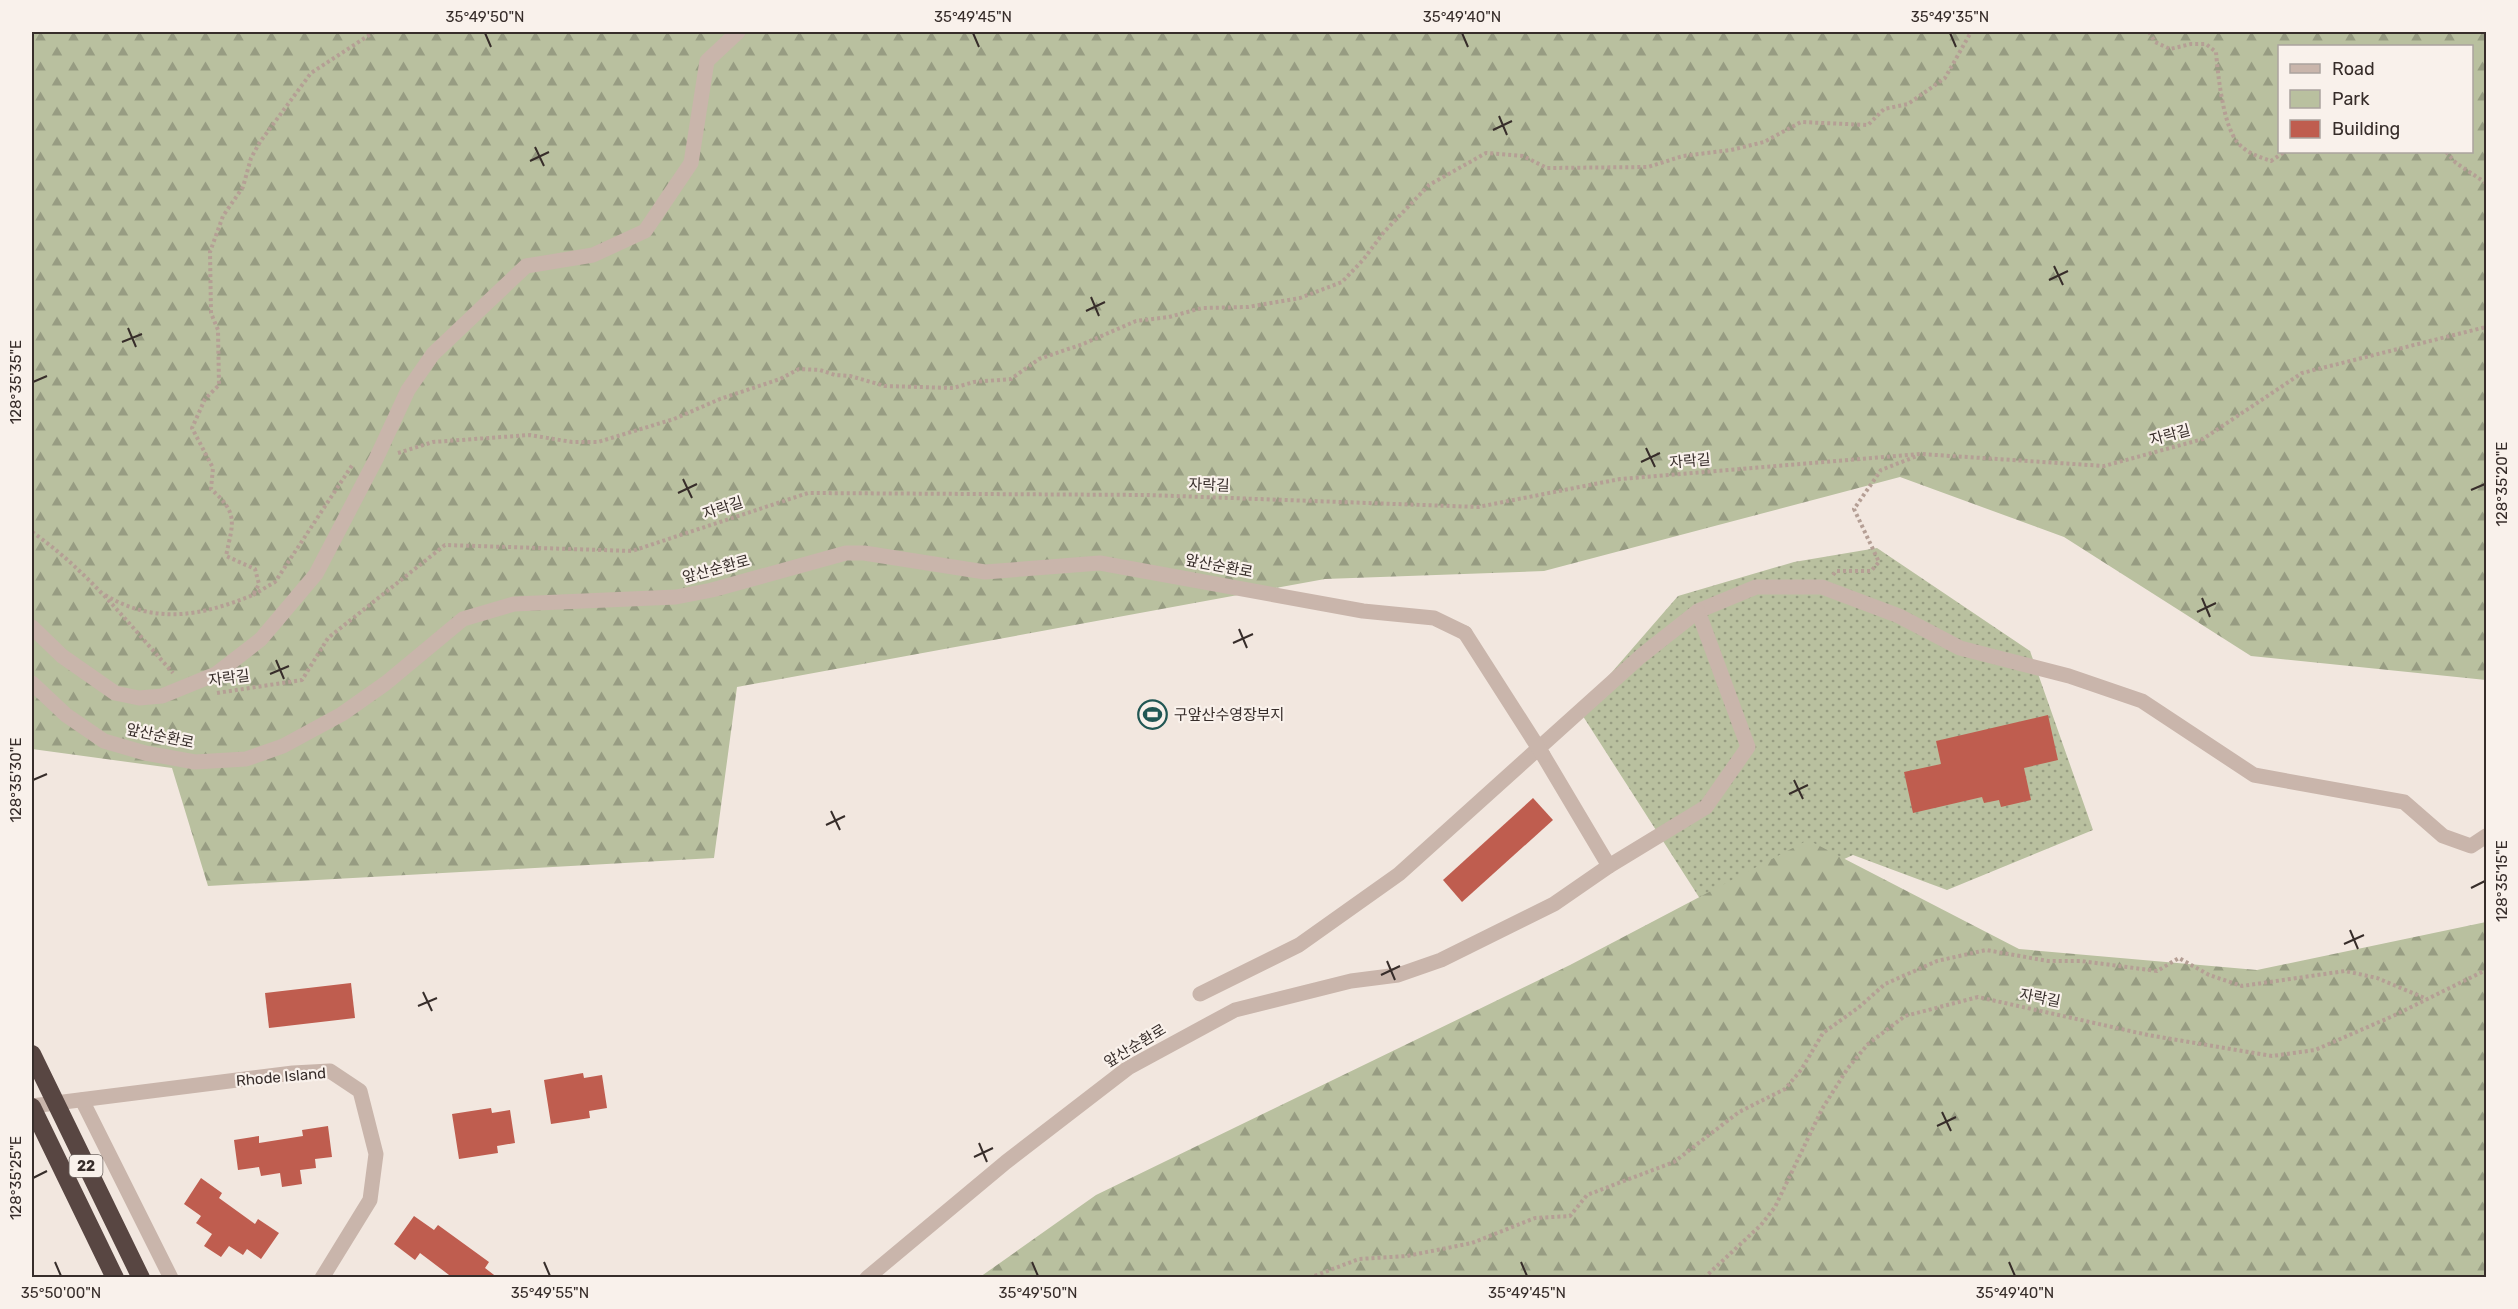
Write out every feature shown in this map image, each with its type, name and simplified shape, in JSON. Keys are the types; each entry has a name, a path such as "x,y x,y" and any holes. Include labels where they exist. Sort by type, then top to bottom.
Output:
{"highway":[{"name":"22","path":"32,1053 141,1278"},
{"name":"22","path":"32,1107 115,1278"}],"street":[{"path":"32,627 62,656 115,693 139,698 162,696 216,674 261,639 316,574 376,459 408,390 433,354 526,266 593,255 645,231 692,163 707,62 738,32"},
{"name":"앞산순환로","path":"32,683 66,715 104,741 146,753 195,762 246,759 284,746 342,714 386,683 464,619 514,604 676,597 712,590 846,553 864,553 985,572 1100,563 1363,611 1434,618 1465,633 1543,755 1609,866"},
{"path":"1200,994 1299,945 1399,874 1632,664 1698,611 1756,587 1822,587 1899,616 1960,648 2069,676 2142,701 2254,775 2404,802 2443,836 2471,846 2487,836"},
{"name":"앞산순환로","path":"867,1278 1006,1162 1128,1068 1235,1010 1351,981 1398,975 1441,960 1554,904 1609,866 1706,807 1748,747 1698,611"},
{"name":"Rhode Island","path":"32,1107 293,1073 330,1071 360,1091 376,1154 370,1200 322,1278"},
{"path":"82,1100 171,1278"}],"path":[{"path":"254,595 259,584 255,569 226,556 233,525 228,504 211,489 213,468 192,428 205,399 219,385 218,330 211,313 210,252 223,216 243,187 251,158 299,88 311,73 374,32"},
{"path":"101,592 138,610 174,616 223,607 254,595 275,582 354,462 376,459 433,442 530,435 572,442 598,442 674,419 720,399 780,379 799,369 820,370 885,386 953,388 974,382 1011,379 1039,359 1083,344 1136,321 1169,317 1202,308 1248,307 1300,298 1342,282 1363,260 1384,232 1429,185 1486,153 1523,156 1547,168 1648,167 1683,156 1731,150 1764,142 1801,122 1868,125 1884,109 1908,104 1945,78 1971,32"},
{"path":"2149,32 2155,42 2170,49 2191,44 2206,44 2216,52 2226,114 2237,142 2255,156 2271,161 2283,153"},
{"path":"2447,153 2456,163 2487,183"},
{"name":"자락길","path":"186,687 194,694 229,692 303,680 328,638 446,545 632,551 808,493 1148,495 1478,507 1620,479 1921,454 2104,466 2203,439 2302,373 2487,327"},
{"path":"1822,587 1836,571 1871,571 1879,562 1854,509 1881,470 1921,454"},
{"path":"32,532 57,549 101,592 186,687"},
{"path":"1309,1278 1359,1259 1407,1256 1472,1243 1535,1218 1570,1216 1587,1195 1674,1162 1739,1112 1785,1089 1801,1070 1823,1033 1858,1008 1885,984 1937,961 1986,950 2048,962 2081,961 2157,970 2179,958 2209,975 2242,986 2344,971 2377,978 2427,999"},
{"name":"자락길","path":"1704,1278 1761,1226 1775,1207 1822,1109 1848,1068 1868,1044 1905,1016 1978,997 2148,1035 2272,1056 2315,1050 2487,970"}],"green space":[{"path":"32,32 2486,32 2486,680 2251,656 2064,537 1900,477 1544,571 1325,579 737,687 714,858 208,886 172,768 32,749"},
{"path":"1877,548 2030,651 2093,830 1947,890 1853,855 1713,919 1579,710 1678,596 1794,562"},
{"path":"1808,840 2019,949 2257,970 2486,922 2486,1277 980,1277 1096,1195 1570,965"}],"building":[{"path":"2048,715 2058,760 2024,768 2031,800 2001,807 1999,800 1984,803 1982,797 1913,813 1904,772 1941,764 1936,741"},
{"path":"1533,798 1553,820 1462,902 1443,880"},
{"path":"351,983 355,1018 269,1028 265,993"},
{"path":"583,1073 584,1078 602,1075 607,1108 589,1111 590,1118 551,1124 544,1080"},
{"path":"491,1108 492,1113 510,1110 515,1143 497,1146 498,1153 459,1159 452,1114"},
{"path":"328,1126 332,1157 315,1159 316,1168 300,1170 302,1184 282,1187 280,1173 261,1176 259,1167 238,1170 234,1140 259,1136 259,1143 303,1136 302,1130"},
{"path":"201,1178 222,1193 219,1198 255,1224 258,1219 279,1233 261,1259 247,1249 243,1255 229,1246 221,1257 204,1246 212,1234 196,1223 201,1216 184,1204"},
{"path":"414,1216 434,1230 438,1225 489,1262 485,1268 498,1278 453,1278 420,1253 415,1260 394,1244"}],"place":[{"name":"구앞산수영장부지","path":"1153,715"}]}
